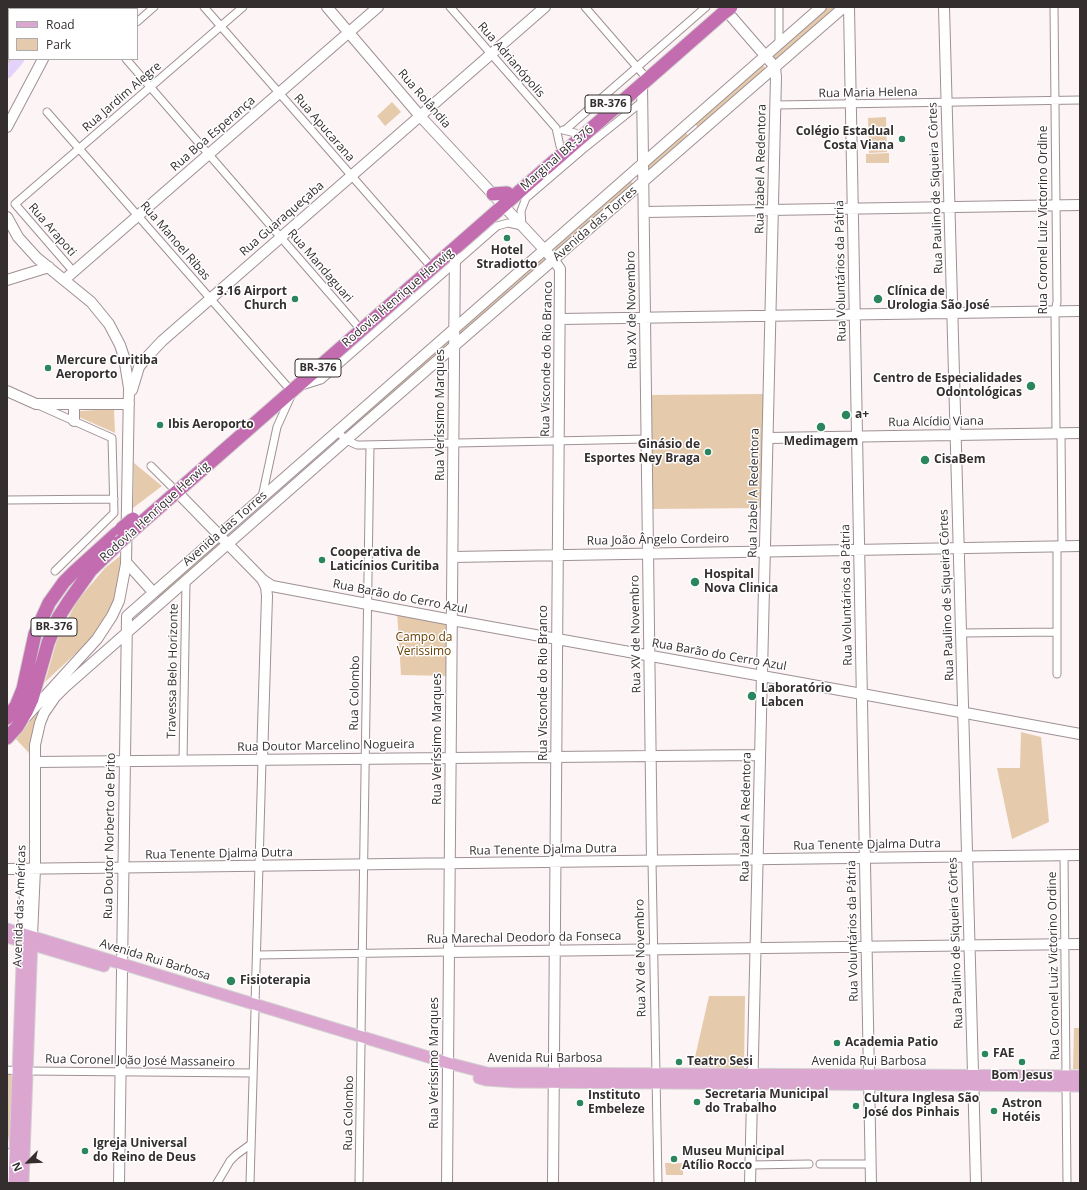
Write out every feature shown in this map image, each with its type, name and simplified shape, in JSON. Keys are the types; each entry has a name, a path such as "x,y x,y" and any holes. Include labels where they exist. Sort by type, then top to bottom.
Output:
{"highway":[{"name":"Rodovia Henrique Herwig","path":"291,386 356,324 560,146 570,131 641,75 720,9"},
{"name":"Rodovia Henrique Herwig","path":"7,718 20,698 26,680 35,634 49,603 64,582 174,489 291,386 455,248 500,198 525,187 641,75"},
{"path":"525,187 552,176"},
{"name":"Rodovia Henrique Herwig","path":"17,727 32,699 48,643 58,618 91,570 126,530"},
{"path":"7,738 17,727"}],"main road":[{"name":"Rua Rolândia","path":"327,7 420,116 500,198"},
{"name":"Rua Boa Esperança","path":"64,280 378,7"},
{"name":"Rua Guaraqueçaba","path":"129,404 135,377 139,367 162,341 545,7"},
{"name":"Avenida das Torres","path":"126,633 127,616 821,7"},
{"name":"Avenida das Torres","path":"65,687 346,440 844,7"},
{"name":"Rua Voluntários da Pátria","path":"849,7 871,1183"},
{"name":"Rua Paulino de Siqueira Côrtes","path":"944,7 976,1183"},
{"path":"720,9 775,67"},
{"path":"7,128 42,60"},
{"name":"Rua Izabel A Redentora","path":"750,1183 776,105 775,67"},
{"name":"Rua XV de Novembro","path":"641,75 643,101 652,861"},
{"path":"757,83 769,83 774,88 776,95"},
{"path":"689,123 688,128 690,132 698,134"},
{"name":"Rua Visconde do Rio Branco","path":"500,198 522,226 559,265 561,272 553,1183"},
{"path":"644,212 1080,205"},
{"path":"7,217 18,237 37,258 102,313 115,334 124,357 127,373 129,404 125,576 119,601 106,628 65,687"},
{"name":"Rua Veríssimo Marques","path":"447,1183 455,248"},
{"path":"7,280 49,267"},
{"path":"560,319 1080,311"},
{"path":"7,391 36,404 129,404"},
{"path":"74,404 74,421"},
{"name":"Rua Alcídio Viana","path":"768,438 1080,433"},
{"name":"Rua Barão do Cerro Azul","path":"174,489 262,579 270,585 280,588 1080,734"},
{"name":"Rua João Ângelo Cordeiro","path":"453,557 1080,546"},
{"path":"126,562 152,594 158,605"},
{"path":"262,579 266,587 267,599 262,760"},
{"path":"267,599 271,593 280,588"},
{"name":"Rua Doutor Norberto de Brito","path":"119,1183 126,633"},
{"path":"17,727 90,649"},
{"name":"Avenida das Américas","path":"14,1183 17,1071 27,939 36,744 40,723 50,704 65,687"},
{"name":"Rua Doutor Marcelino Nogueira","path":"35,762 760,755"},
{"name":"Rua Tenente Djalma Dutra","path":"7,869 1080,855"},
{"name":"Avenida Rui Barbosa","path":"7,929 27,939 361,1040 448,1066 486,1073 554,1077 1066,1081 1080,1086"},
{"name":"Avenida Rui Barbosa","path":"7,937 27,939"},
{"name":"Rua Marechal Deodoro da Fonseca","path":"449,952 1080,944"},
{"name":"Avenida das Américas","path":"17,1071 23,1183"},
{"name":"Avenida Rui Barbosa","path":"1066,1081 1080,1076"},
{"path":"7,1154 11,1183"}],"street":[{"path":"138,21 154,7"},
{"name":"Rua Apucarana","path":"204,7 427,262"},
{"name":"Rua Jardim Alegre","path":"15,204 243,7"},
{"name":"Rua Adrianópolis","path":"450,7 556,128 560,146"},
{"path":"585,7 641,75"},
{"path":"779,7 779,44"},
{"name":"Rua Coronel Luiz Victorino Ordine","path":"1054,7 1057,302 1055,311 1059,433 1057,674"},
{"name":"Rua Mandaguari","path":"127,60 356,324"},
{"name":"Rua Maria Helena","path":"776,105 1080,100"},
{"name":"Marginal BR-376","path":"522,226 521,211 524,202 582,150 643,101"},
{"name":"Rua Manoel Ribas","path":"47,112 211,299 291,386"},
{"path":"556,128 570,131"},
{"name":"Rua Arapoti","path":"15,204 74,271"},
{"path":"262,497 276,427 285,408 291,386 321,380 497,226 508,223 522,226"},
{"path":"36,404 112,438 114,513 55,571"},
{"path":"337,431 346,440 357,445 647,439"},
{"name":"Rua Colombo","path":"359,1183 370,445"},
{"name":"Rua Barão do Cerro Azul","path":"151,466 174,489"},
{"path":"7,500 114,500"},
{"name":"Travessa Belo Horizonte","path":"183,761 186,581"},
{"path":"961,633 1057,632"},
{"path":"250,1183 262,760"},
{"name":"Rua Coronel Luiz Victorino Ordine","path":"1064,855 1067,1183"},
{"name":"Rua XV de Novembro","path":"652,861 658,1183"},
{"name":"Rua Marechal Deodoro da Fonseca","path":"256,955 449,952"},
{"name":"Rua Coronel João José Massaneiro","path":"17,1071 253,1073"},
{"path":"217,1183 230,1161 251,1144"},
{"path":"751,1165 809,1164"},
{"path":"820,1164 871,1164"}],"green space":[{"path":"7,7 48,7 8,8 8,60 12,60 7,68"},
{"path":"826,7 838,7 775,64 770,56"},
{"path":"762,64 768,71 700,130 694,123"},
{"path":"392,102 401,112 385,126 377,116"},
{"path":"886,117 887,152 869,153 868,118"},
{"path":"685,132 691,138 648,174 648,164"},
{"path":"889,153 889,163 866,163 866,154"},
{"path":"630,180 634,185 557,252 552,247"},
{"path":"543,254 549,261 460,338 458,329"},
{"path":"449,337 452,345 350,432 347,427"},
{"name":"Ginásio de Esportes Ney Braga","path":"766,394 763,508 651,509 650,395"},
{"path":"114,409 115,433 79,417 78,411 80,411"},
{"path":"134,463 162,486 133,508"},
{"path":"216,541 221,547 159,601 156,596"},
{"path":"120,556 120,576 117,588 112,606 102,624 88,642 45,682 57,640 77,601 105,568"},
{"name":"Campo da Verissimo","path":"397,612 450,622 450,676 401,675"},
{"path":"37,714 29,753 15,738"},
{"path":"1021,732 1041,737 1049,822 1012,839 997,768 1020,768"},
{"path":"709,996 745,996 744,1069 693,1066"},
{"path":"1074,1028 1080,1028 1080,1069 1073,1069"},
{"path":"7,1074 14,1074 11,1160 7,1127"},
{"path":"665,1163 683,1163 683,1175 666,1175"}],"waterway":[{"path":"7,73 18,60"}],"place":[{"name":"Colégio Estadual Costa Viana","path":"902,139"},
{"name":"Hotel Stradiotto","path":"507,238"},
{"name":"3.16 Airport Church","path":"295,299"},
{"name":"Clínica de Urologia São José","path":"878,299"},
{"name":"Mercure Curitiba Aeroporto","path":"48,368"},
{"name":"Centro de Especialidades Odontológicas","path":"1031,386"},
{"name":"a+","path":"846,415"},
{"name":"Ibis Aeroporto","path":"160,425"},
{"name":"Medimagem","path":"821,427"},
{"name":"Ginásio de Esportes Ney Braga","path":"708,452"},
{"name":"CisaBem","path":"925,460"},
{"name":"Cooperativa de Laticínios Curitiba","path":"322,560"},
{"name":"Hospital Nova Clinica","path":"695,582"},
{"name":"Laboratório Labcen","path":"752,696"},
{"name":"Fisioterapia","path":"231,981"},
{"name":"Academia Patio","path":"837,1043"},
{"name":"FAE","path":"985,1054"},
{"name":"Teatro Sesi","path":"679,1062"},
{"name":"Bom Jesus","path":"1022,1062"},
{"name":"Secretaria Municipal do Trabalho","path":"697,1102"},
{"name":"Instituto Embeleze","path":"580,1103"},
{"name":"Cultura Inglesa São José dos Pinhais","path":"856,1106"},
{"name":"Astron Hotéis","path":"994,1111"},
{"name":"Igreja Universal do Reino de Deus","path":"85,1151"},
{"name":"Museu Municipal Atílio Rocco","path":"674,1159"}]}
